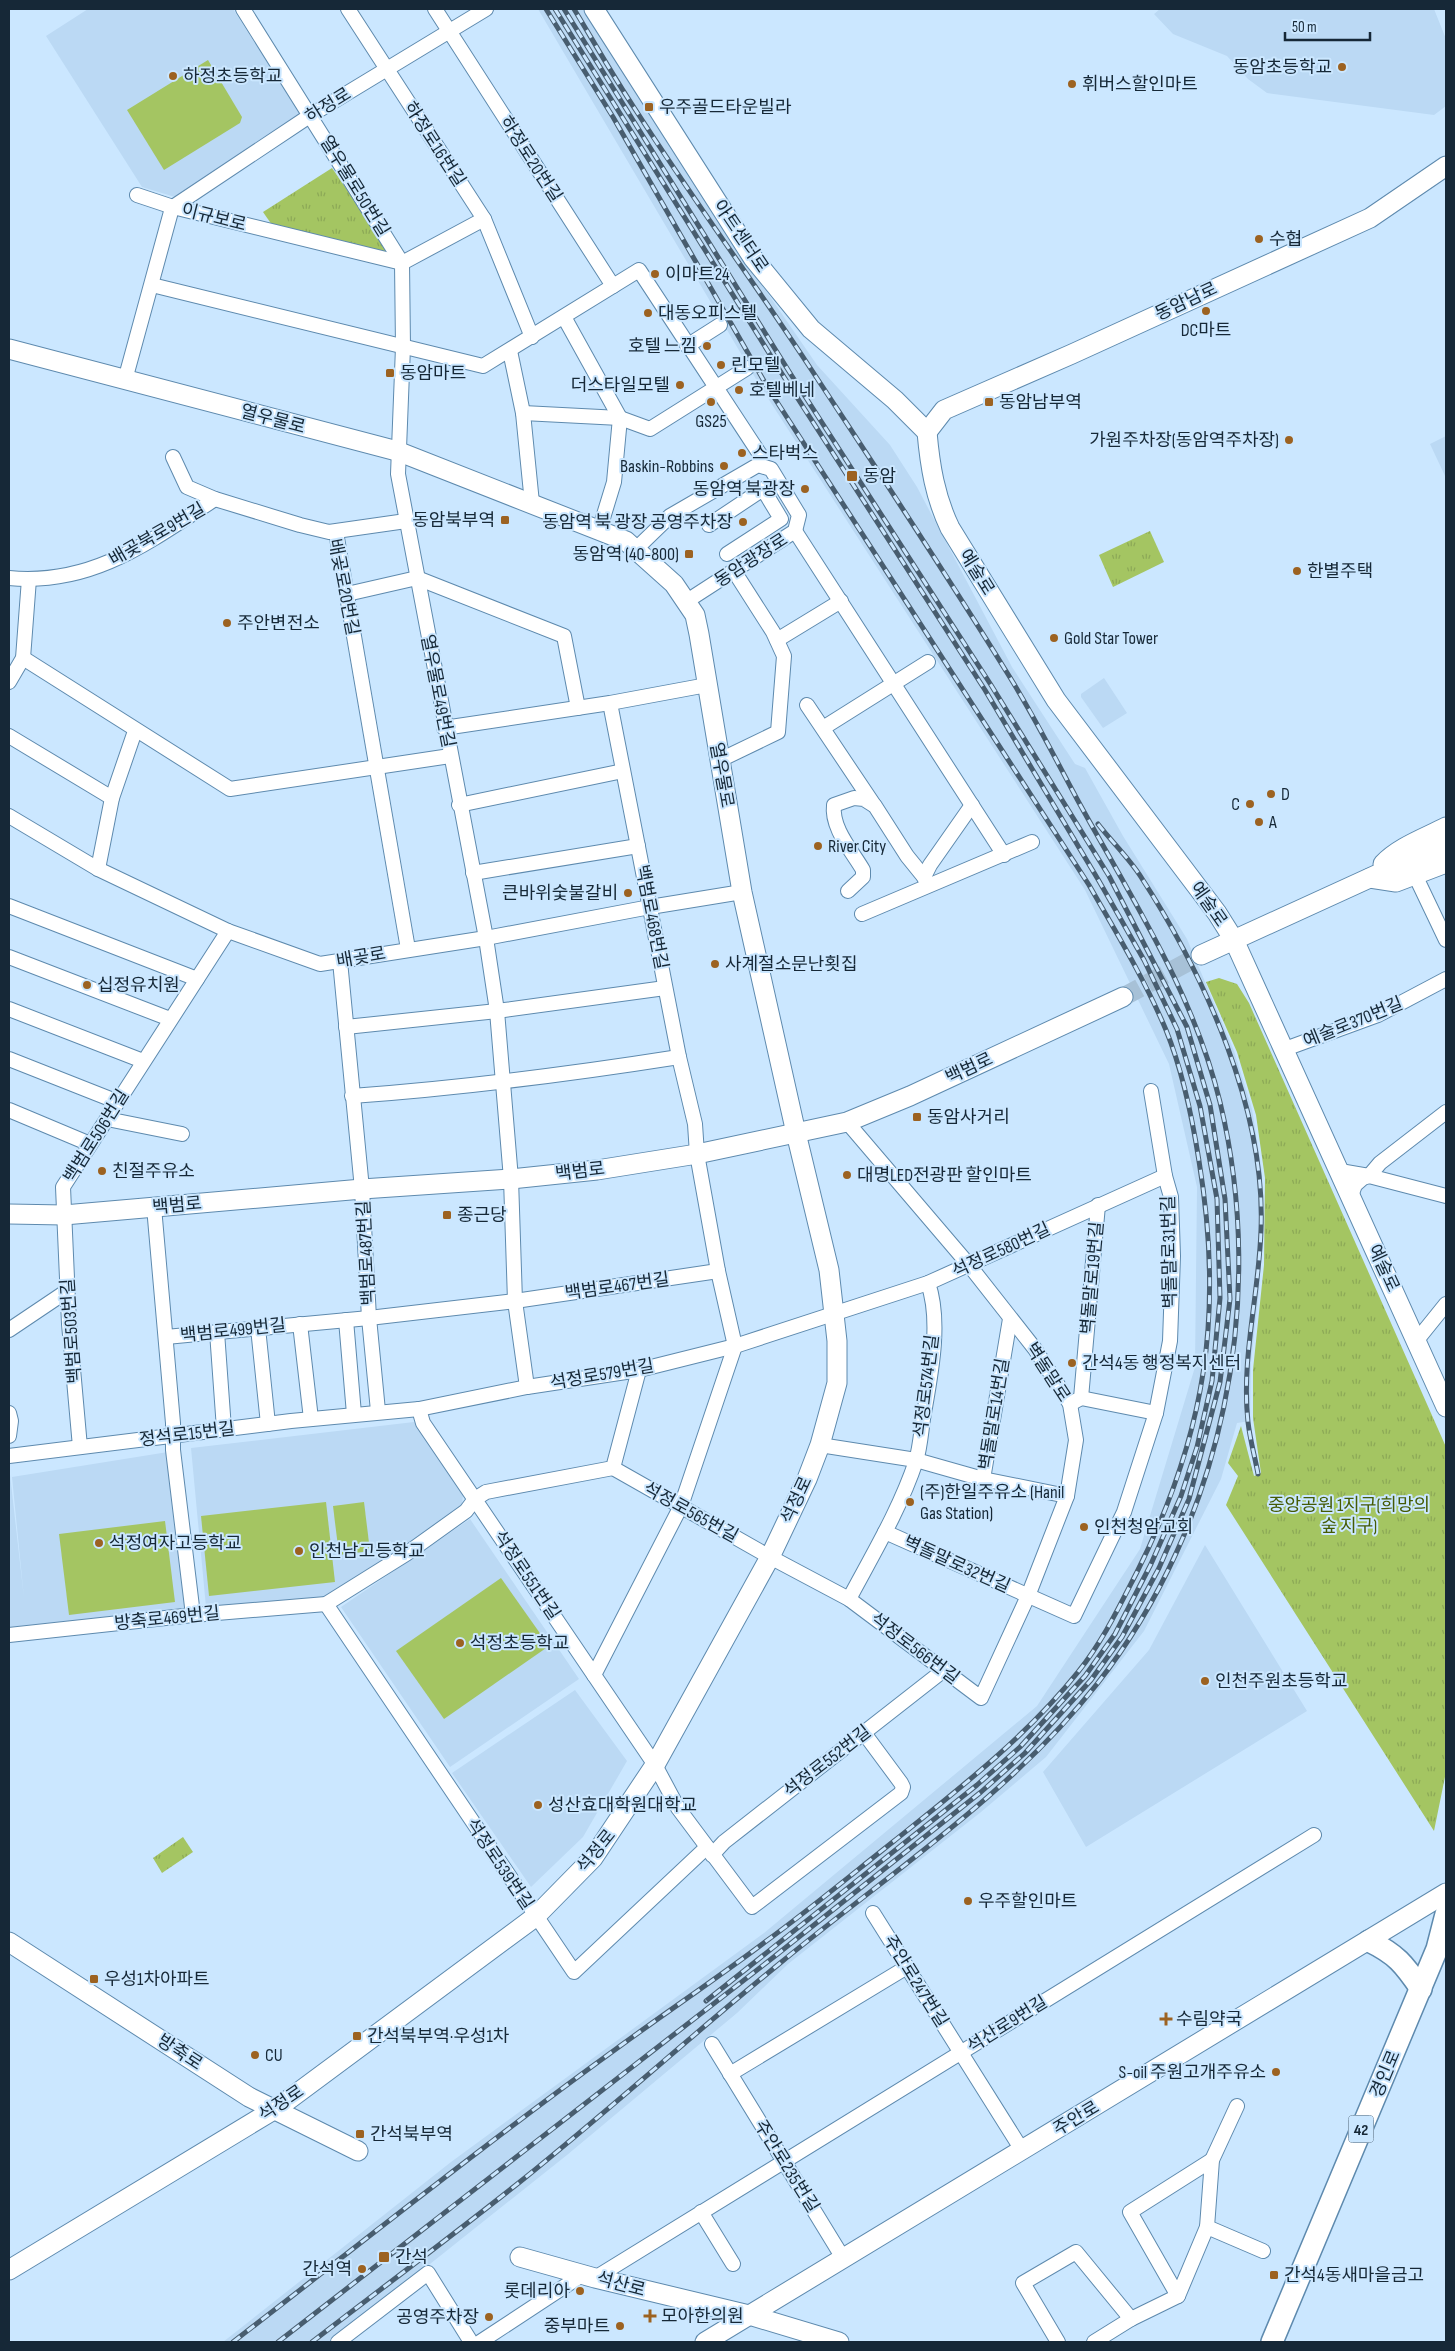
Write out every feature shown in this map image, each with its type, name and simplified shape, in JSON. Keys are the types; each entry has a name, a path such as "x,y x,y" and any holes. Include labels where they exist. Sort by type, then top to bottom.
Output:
{"main road":[{"name":"아트센터로","path":"594,9 753,258 811,329 895,400 927,432"},
{"name":"동암남로","path":"927,432 944,410 1072,354 1370,218 1446,166"},
{"name":"열우물로","path":"9,350 398,451 626,541 674,584 695,615 742,892 796,1133"},
{"name":"예술로","path":"927,432 939,507 950,528 1056,700 1217,913 1234,940 1418,1340 1446,1407"},
{"path":"1370,878 1389,857 1446,828"},
{"path":"1201,955 1446,843"},
{"path":"1370,878 1396,882 1446,863"},
{"name":"백범로","path":"9,1214 64,1215 362,1189 511,1179 597,1170 697,1154 847,1122 910,1096 1123,998"},
{"name":"석정로","path":"9,2270 273,2110 535,1917 593,1858 655,1765 770,1557 807,1479 820,1444 837,1383 834,1315 829,1270 796,1133"},
{"name":"주안로","path":"705,2342 1446,1893"},
{"name":"경인로","path":"1272,2342 1437,1948 1446,1914"},
{"path":"1369,1941 1390,1952 1400,1960 1420,1989"},
{"name":"방축로","path":"9,1942 249,2097 358,2151"},
{"name":"석산로","path":"520,2256 590,2276 748,2315 839,2342"}],"street":[{"name":"열우물로50번길","path":"242,9 311,115 402,263"},
{"name":"하정로16번길","path":"348,9 484,218 532,338"},
{"name":"하정로20번길","path":"435,9 613,286"},
{"name":"하정로","path":"172,208 311,115 486,9"},
{"name":"이규보로","path":"137,196 172,208 291,236"},
{"name":"이규보로","path":"125,380 172,208"},
{"path":"398,451 403,347 402,263 484,218"},
{"name":"열우물로50번길","path":"291,236 402,263"},
{"path":"152,286 483,366 532,338 639,270 714,388 761,456"},
{"path":"564,317 620,418 614,482 599,531"},
{"path":"687,346 720,325"},
{"path":"510,351 523,413 532,503"},
{"path":"523,413 620,418 650,429 747,368"},
{"name":"열우물로49번길","path":"398,451 398,474 406,522 444,728 486,938 497,1011 511,1179 516,1301 527,1387"},
{"name":"배곶로20번길","path":"173,457 187,487 215,499 300,525 336,532 408,949"},
{"name":"동암광장로","path":"636,549 670,516 758,466 771,469 799,515 795,531 687,601"},
{"path":"746,474 758,492"},
{"path":"709,525 763,489 781,519 727,554"},
{"name":"배곶북로9번길","path":"9,578 29,580 77,574 111,562 141,547 215,499"},
{"path":"336,532 406,522"},
{"path":"795,531 1004,854"},
{"path":"750,560 754,536"},
{"path":"720,760 778,732 784,656 777,640 734,571"},
{"path":"347,594 417,578 564,636 578,708"},
{"path":"9,682 23,658 29,580"},
{"path":"777,640 840,601"},
{"path":"23,658 135,731 230,789 450,756"},
{"path":"823,728 928,662"},
{"path":"444,728 610,703 707,685"},
{"name":"백범로468번길","path":"610,703 665,988 695,1124 697,1154"},
{"path":"807,705 926,882"},
{"path":"98,869 112,798 135,731"},
{"path":"9,736 112,798"},
{"path":"459,804 623,771"},
{"path":"848,891 863,877 863,870 837,826 833,812 834,805 854,798 864,799 875,806"},
{"path":"926,882 972,805"},
{"name":"배곶로","path":"9,816 98,869 228,931 320,964 486,938 650,907 742,892"},
{"path":"862,914 926,882 1032,842"},
{"name":"백범로468번길","path":"473,873 638,846"},
{"path":"1414,875 1446,940"},
{"path":"9,906 197,979"},
{"name":"백범로506번길","path":"64,1215 63,1187 228,931"},
{"path":"9,957 170,1020"},
{"name":"백범로487번길","path":"340,961 362,1189 369,1318 366,1412"},
{"name":"예술로370번길","path":"1285,1049 1378,1015 1446,979"},
{"name":"백범로468번길","path":"346,1027 497,1011 665,988"},
{"path":"9,1009 143,1062"},
{"path":"352,1096 432,1090 594,1070 679,1057"},
{"path":"9,1059 118,1102"},
{"name":"벽돌말로31번길","path":"1028,1596 1074,1616 1124,1512 1156,1413 1170,1342 1173,1256 1171,1197 1165,1176 1151,1091"},
{"path":"9,1110 90,1144"},
{"path":"1351,1196 1355,1186 1369,1176 1380,1163 1446,1112"},
{"path":"107,1119 182,1134"},
{"name":"벽돌말로","path":"847,1122 969,1265 1076,1401 1076,1440 1067,1496 1028,1596 981,1698"},
{"path":"594,1675 681,1506 735,1346 718,1271 697,1154"},
{"path":"1340,1171 1369,1176 1446,1196"},
{"name":"석정로580번길","path":"834,1315 928,1283 1165,1176"},
{"name":"벽돌말로19번길","path":"1076,1401 1098,1205"},
{"name":"백범로499번길","path":"154,1207 174,1436 173,1450 193,1615"},
{"name":"백범로503번길","path":"64,1215 67,1290 80,1447"},
{"name":"백범로467번길","path":"446,1309 516,1301 718,1271"},
{"name":"석정로574번길","path":"916,1460 932,1370 934,1330 932,1292 928,1283"},
{"path":"9,1330 67,1290"},
{"path":"1418,1340 1446,1304"},
{"name":"백범로487번길","path":"300,1324 446,1309"},
{"name":"석정로579번길","path":"366,1412 419,1409 527,1387 639,1370 735,1346 834,1315"},
{"name":"벽돌말로14번길","path":"983,1479 1010,1319"},
{"path":"346,1320 366,1412"},
{"path":"300,1324 311,1418"},
{"name":"백범로499번길","path":"166,1337 300,1324"},
{"path":"258,1328 268,1424"},
{"path":"217,1332 224,1429"},
{"path":"326,1604 406,1554 466,1511 476,1499 486,1492 613,1468 639,1370"},
{"path":"1076,1401 1156,1413"},
{"name":"석정로551번길","path":"419,1409 424,1423 655,1765"},
{"name":"정석로15번길","path":"9,1456 366,1412"},
{"path":"9,1413 11,1421 9,1436"},
{"name":"석정로574번길","path":"820,1444 916,1460 983,1479 1067,1496"},
{"path":"849,1599 885,1532 916,1460"},
{"name":"석정로565번길","path":"613,1468 770,1557"},
{"name":"벽돌말로32번길","path":"885,1532 1028,1596"},
{"name":"석정로566번길","path":"770,1557 849,1599 981,1698"},
{"name":"방축로469번길","path":"9,1635 193,1615 326,1604"},
{"name":"석정로539번길","path":"326,1604 535,1917 574,1972 709,1851"},
{"name":"석정로552번길","path":"709,1851 724,1842 944,1670"},
{"path":"655,1765 678,1808 752,1907 901,1793 903,1787 901,1782 864,1733"},
{"name":"석산로9번길","path":"480,2342 701,2212 1314,1835"},
{"name":"주안로247번길","path":"873,1913 1022,2150"},
{"path":"730,2074 907,1966"},
{"name":"주안로235번길","path":"712,2044 843,2258"},
{"path":"1094,2342 1131,2318 1178,2296 1207,2227 1212,2160 1238,2106"},
{"path":"1178,2296 1130,2212 1212,2160"},
{"path":"701,2212 734,2264"},
{"path":"1207,2227 1263,2251"},
{"path":"1058,2342 1023,2283 1076,2252 1131,2318"},
{"path":"338,2342 428,2273 471,2342"}],"shaded area":[{"name":"하정초등학교","path":"88,9 233,9 301,115 175,197 142,187 46,36"},
{"path":"538,9 583,9 733,243 817,365 890,445 917,487 1012,667 1075,764 1085,768 1123,836 1187,939 1234,1051 1252,1109 1262,1172 1263,1236 1251,1362 1250,1421 1237,1423 1221,1479 1144,1631 1046,1757 981,1812 788,1964 737,2013 567,2155 332,2342 223,2342 451,2162 764,1933 1037,1706 1140,1549 1195,1367 1197,1187 1169,1064 1085,890 760,386"},
{"name":"동암초등학교","path":"1160,9 1434,9 1446,39 1446,106 1434,115 1267,93 1248,79 1227,56 1173,34 1154,14"},
{"path":"1446,436 1446,478 1430,444"},
{"path":"1104,678 1127,713 1103,728 1081,697 1081,694"},
{"name":"인천남고등학교","path":"414,1422 463,1494 462,1505 334,1598 206,1607 191,1448"},
{"name":"석정여자고등학교","path":"168,1452 187,1609 9,1627 9,1466 24,1598 12,1477"},
{"name":"석정초등학교","path":"470,1519 579,1679 450,1767 341,1607"},
{"name":"인천주원초등학교","path":"1205,1545 1307,1711 1086,1847 1043,1772 1149,1650"},
{"name":"성산효대학원대학교","path":"575,1690 627,1761 583,1837 531,1887 452,1773"}],"green space":[{"path":"208,60 242,117 240,123 164,170 127,110"},
{"path":"332,168 393,255 272,225 263,212"},
{"path":"1150,531 1164,562 1113,587 1099,555"},
{"name":"중앙공원 1지구(희망의 숲 지구)","path":"1219,978 1237,984 1249,1003 1446,1447 1446,1772 1434,1831 1226,1505 1238,1476 1228,1463 1241,1426 1254,1476 1261,1473 1253,1418 1253,1370 1264,1265 1265,1178 1256,1115 1237,1052 1206,982"},
{"path":"326,1502 335,1582 209,1596 201,1516"},
{"path":"364,1502 370,1551 339,1555 333,1506"},
{"path":"165,1521 175,1602 69,1615 59,1534"},
{"path":"501,1578 549,1646 444,1719 396,1651"},
{"path":"183,1837 193,1852 162,1873 153,1858"}],"tunnel":[{"path":"1123,997 1201,955"}],"railway":[{"path":"233,2342 519,2121 798,1918 967,1782 1036,1719 1078,1672 1095,1648 1110,1624 1137,1572 1160,1521 1179,1471 1194,1421 1203,1372 1209,1321 1210,1270 1199,1161 1182,1078 1166,1030 1149,993 1089,885 768,388 613,117 546,9"},
{"path":"555,9 784,377 985,690 1144,960 1177,1029 1200,1106 1217,1199 1220,1298 1212,1381 1197,1447 1181,1496 1151,1564 1115,1634 1085,1676 1020,1747 977,1785 706,2001"},
{"path":"278,2342 775,1956 981,1792 1025,1753 1091,1680 1122,1637 1159,1568 1189,1499 1220,1382 1230,1299 1225,1199 1210,1105 1187,1027 1109,876 991,685 790,373 564,9"},
{"path":"312,2342 521,2181 779,1964 946,1832 987,1798 1063,1724 1097,1684 1140,1621 1176,1553 1204,1482 1224,1407 1235,1331 1239,1254 1234,1178 1220,1102 1194,1022 1159,946 1034,718 982,632 807,363 656,141 574,9"},
{"path":"1098,824 1131,863 1165,916 1208,1001 1227,1046 1242,1092 1253,1138 1260,1184 1260,1254 1249,1350 1246,1398 1249,1429 1258,1474"}],"place":[{"name":"동암초등학교","path":"1342,67"},
{"name":"하정초등학교","path":"173,76"},
{"name":"휘버스할인마트","path":"1072,84"},
{"name":"우주골드타운빌라","path":"649,107"},
{"name":"수협","path":"1259,239"},
{"name":"이마트24","path":"655,274"},
{"name":"DC마트","path":"1206,311"},
{"name":"대동오피스텔","path":"648,313"},
{"name":"호텔 느낌","path":"707,346"},
{"name":"린모텔","path":"721,365"},
{"name":"동암마트","path":"390,373"},
{"name":"더스타일모텔","path":"680,385"},
{"name":"호텔베네","path":"739,390"},
{"name":"GS25","path":"711,402"},
{"name":"동암남부역","path":"989,402"},
{"name":"가원주차장(동암역주차장)","path":"1289,440"},
{"name":"스타벅스","path":"742,453"},
{"name":"Baskin-Robbins","path":"724,466"},
{"name":"동암","path":"852,476"},
{"name":"동암역 북광장","path":"805,489"},
{"name":"동암북부역","path":"505,520"},
{"name":"동암역 북 광장 공영주차장","path":"743,522"},
{"name":"동암역 (40-800)","path":"689,554"},
{"name":"한별주택","path":"1297,571"},
{"name":"주안변전소","path":"227,623"},
{"name":"Gold Star Tower","path":"1054,638"},
{"name":"D","path":"1271,794"},
{"name":"C","path":"1250,804"},
{"name":"A","path":"1259,822"},
{"name":"River City","path":"818,846"},
{"name":"큰바위숯불갈비","path":"628,893"},
{"name":"사계절소문난횟집","path":"715,964"},
{"name":"십정유치원","path":"87,985"},
{"name":"동암사거리","path":"917,1117"},
{"name":"친절주유소","path":"102,1171"},
{"name":"대명LED전광판 할인마트","path":"847,1175"},
{"name":"종근당","path":"447,1215"},
{"name":"간석4동 행정복지센터","path":"1072,1363"},
{"name":"(주)한일주유소 (Hanil Gas Station)","path":"910,1502"},
{"name":"인천청암교회","path":"1084,1527"},
{"name":"석정여자고등학교","path":"99,1543"},
{"name":"인천남고등학교","path":"299,1551"},
{"name":"석정초등학교","path":"460,1643"},
{"name":"인천주원초등학교","path":"1205,1681"},
{"name":"성산효대학원대학교","path":"538,1805"},
{"name":"우주할인마트","path":"968,1901"},
{"name":"우성1차아파트","path":"94,1979"},
{"name":"수림약국","path":"1166,2019"},
{"name":"간석북부역·우성1차","path":"357,2036"},
{"name":"CU","path":"255,2055"},
{"name":"S-oil 주원고개주유소","path":"1276,2072"},
{"name":"간석북부역","path":"360,2134"},
{"name":"간석","path":"384,2257"},
{"name":"간석역","path":"362,2269"},
{"name":"간석4동새마을금고","path":"1274,2275"},
{"name":"롯데리아","path":"580,2291"},
{"name":"모아한의원","path":"650,2316"},
{"name":"공영주차장","path":"489,2317"},
{"name":"중부마트","path":"620,2326"}]}
